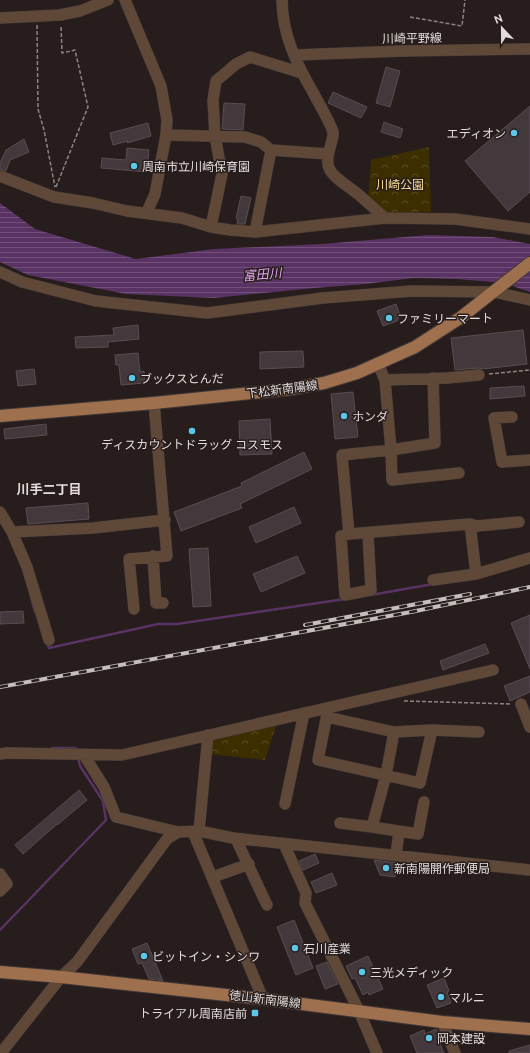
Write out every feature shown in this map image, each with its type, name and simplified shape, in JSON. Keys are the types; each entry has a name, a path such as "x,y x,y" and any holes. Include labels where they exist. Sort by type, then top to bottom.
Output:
{"main road":[{"name":"下松新南陽線","path":"0,416 154,403 291,389 324,383 378,364 437,334 498,289 530,263"},
{"name":"徳山新南陽線","path":"0,972 263,998 442,1022 530,1029"}],"street":[{"path":"0,18 60,15 80,11 108,0"},
{"path":"125,0 161,86 168,120 155,194 147,212"},
{"path":"282,0 282,13 294,55 333,132 328,154 329,168 341,181 385,218"},
{"name":"川崎平野線","path":"294,55 404,51 530,49"},
{"path":"211,227 223,169 219,158 215,136 213,100 216,81 236,64 250,57 302,73"},
{"path":"166,135 245,137 261,142 271,150 328,154"},
{"path":"256,232 271,150"},
{"path":"0,176 54,197 93,203 127,211 147,212 182,218 211,227 230,230 256,232 385,218 455,219 530,229"},
{"path":"0,272 22,282 96,301 207,313 323,298 412,291 498,289 530,300"},
{"path":"378,364 385,380 392,480 459,473"},
{"path":"385,380 479,375"},
{"path":"349,534 342,456 435,443 433,378"},
{"path":"134,609 128,559 167,556 154,403"},
{"path":"512,417 494,418 502,462 530,460"},
{"path":"0,512 12,532 27,567 49,640"},
{"path":"12,532 93,528 165,520"},
{"path":"368,534 371,590 345,595 341,536 349,534 368,534 470,524 477,526 520,522"},
{"path":"470,524 476,574"},
{"path":"153,556 156,603 163,603"},
{"path":"433,580 476,574 530,558"},
{"path":"0,754 122,755 304,713 328,712 493,670"},
{"path":"521,704 530,727"},
{"path":"328,712 394,732 432,730 479,732"},
{"path":"328,712 318,760 420,783 432,730"},
{"path":"285,804 304,713"},
{"path":"372,827 386,775 394,732"},
{"path":"208,735 196,831 213,877 263,998"},
{"path":"84,755 104,788 116,817 178,832 196,831 236,839 530,870"},
{"path":"340,823 418,834 424,802"},
{"path":"396,855 399,831"},
{"path":"1,1053 61,977 77,962 167,839 178,832"},
{"path":"236,839 268,905"},
{"path":"284,844 306,893 305,903 359,1011 377,1053"},
{"path":"213,877 249,864"},
{"path":"0,874 7,884 0,891"},
{"path":"442,1022 455,1053"}],"path":[{"path":"410,17 462,26 465,0"},
{"path":"36,17 38,109 44,130 55,189 88,107 75,50 62,53 60,15"},
{"path":"479,375 530,370"},
{"path":"404,701 521,704"}],"green space":[{"name":"川崎公園","path":"429,147 431,212 387,213 368,199 371,160"},
{"path":"277,723 265,760 209,754 211,737"}],"water":[{"name":"富田川","path":"0,203 35,229 136,259 214,249 322,244 428,235 493,237 530,244 530,292 504,283 457,279 413,278 366,284 214,298 126,294 28,275 0,262"}],"building":[{"path":"386,67 400,71 390,107 376,103"},
{"path":"333,92 367,107 361,118 328,103"},
{"path":"224,103 245,104 243,130 222,129"},
{"name":"エディオン","path":"530,106 530,192 508,211 465,161"},
{"path":"384,122 403,129 400,138 381,132"},
{"path":"148,123 151,136 127,143 128,141 113,145 110,133"},
{"path":"24,139 29,152 10,160 6,171 0,169 0,163 6,150"},
{"path":"127,148 149,150 147,172 101,168 102,158 126,160"},
{"path":"241,196 251,198 245,224 237,224 238,219 236,218"},
{"name":"ファミリーマート","path":"396,304 400,315 397,321 383,326 377,311"},
{"path":"138,325 139,339 108,342 108,347 76,348 75,337 114,335 113,328"},
{"path":"523,330 527,364 483,369 455,370 451,338"},
{"path":"303,351 304,367 260,369 260,352"},
{"path":"138,353 140,372 144,371 145,383 121,385 119,365 116,365 115,355"},
{"path":"34,369 36,384 18,386 16,371"},
{"path":"524,386 525,396 490,399 490,388"},
{"name":"ホンダ","path":"353,392 358,437 335,439 331,394"},
{"path":"270,419 272,454 240,455 239,421"},
{"path":"46,424 47,435 5,439 4,429"},
{"path":"304,452 312,469 240,504 242,508 181,531 174,512 242,486 241,483"},
{"path":"88,503 89,519 28,524 26,508"},
{"path":"294,507 301,523 256,543 249,527"},
{"path":"208,548 211,606 193,607 189,549"},
{"path":"297,556 305,573 261,592 253,574"},
{"path":"23,611 24,623 0,624 0,612"},
{"path":"530,615 530,669 511,623"},
{"path":"485,644 489,653 443,670 440,661"},
{"path":"530,676 530,692 510,701 504,686"},
{"path":"79,790 87,800 23,854 15,845"},
{"path":"315,854 319,863 303,870 299,861"},
{"path":"374,860 397,863 395,877 380,875"},
{"path":"332,873 337,885 316,893 311,882"},
{"name":"石川産業","path":"294,920 313,968 296,975 277,927"},
{"name":"ビットイン・シンワ","path":"147,943 163,981 149,979 142,963 138,964 132,949"},
{"name":"三光メディック","path":"368,956 383,989 369,995 368,992 363,995 355,978 352,979 346,966"},
{"path":"327,962 338,984 325,989 316,966"},
{"name":"マルニ","path":"444,978 449,991 447,992 451,1003 437,1008 427,985"},
{"name":"岡本建設","path":"436,1029 443,1043 440,1044 444,1053 417,1053 410,1036 424,1030 425,1034"},
{"path":"530,1045 530,1053 509,1053 509,1051"}],"waterway":[{"path":"371,595 433,584"},
{"path":"31,598 35,612"},
{"path":"47,643 49,648 158,624 177,624 345,599"},
{"path":"52,748 76,748 77,751"},
{"path":"0,930 106,820 103,801 80,766 78,757"}],"railway":[{"path":"0,687 411,612 530,587"},
{"path":"305,625 470,594"}],"place":[{"name":"エディオン","path":"514,133"},
{"name":"周南市立川崎保育園","path":"134,166"},
{"name":"ファミリーマート","path":"389,318"},
{"name":"ブックスとんだ","path":"132,378"},
{"name":"ホンダ","path":"344,416"},
{"name":"ディスカウントドラッグ コスモス","path":"192,431"},
{"name":"新南陽開作郵便局","path":"386,868"},
{"name":"石川産業","path":"295,948"},
{"name":"ビットイン・シンワ","path":"144,956"},
{"name":"三光メディック","path":"362,972"},
{"name":"マルニ","path":"441,997"},
{"name":"トライアル周南店前","path":"255,1013"},
{"name":"岡本建設","path":"429,1038"}],"district":[{"name":"川手二丁目","path":"49,489"}]}
